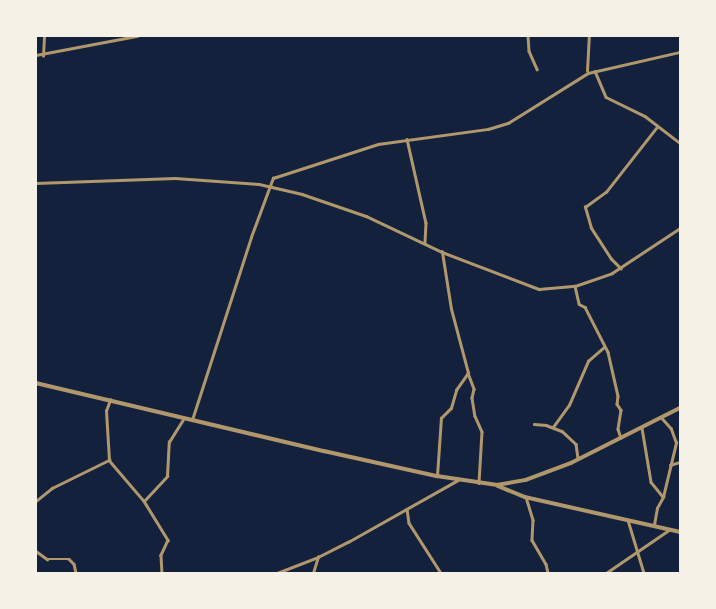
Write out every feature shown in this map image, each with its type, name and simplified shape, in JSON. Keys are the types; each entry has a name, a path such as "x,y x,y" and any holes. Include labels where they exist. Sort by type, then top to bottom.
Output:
{"street":[{"path":"43,56 44,36"},
{"path":"36,55 43,56 137,36"},
{"path":"528,36 530,51 537,69"},
{"path":"587,71 589,36"},
{"path":"192,420 268,186 273,178 308,169 353,151 407,139 488,129 508,123 535,108 583,76 595,71 680,52"},
{"path":"595,71 606,97 644,116 680,143"},
{"path":"621,269 611,259 591,228 585,209 606,192 657,127"},
{"path":"407,139 426,223 425,243"},
{"path":"36,183 176,178 268,186 302,194 366,216 442,252 539,289 575,286 621,269 680,228"},
{"path":"442,252 451,309 468,374 474,389 472,398 475,416 482,432 479,438 479,483"},
{"path":"575,286 579,304 585,307 604,347 608,352 618,396 617,404 621,410 618,429 621,438"},
{"path":"553,427 569,404 588,361 604,347"},
{"path":"437,476 441,418 451,408 456,390 468,374"},
{"path":"36,383 437,476 498,485 526,480 578,459 680,408"},
{"path":"111,400 106,411 109,460 144,501 168,540 162,547 162,573"},
{"path":"144,501 167,476 170,442 184,418"},
{"path":"654,525 657,508 663,497 676,443 671,429 661,418"},
{"path":"534,424 553,427 562,431 576,444 578,459"},
{"path":"642,428 651,482 663,497"},
{"path":"36,501 52,488 109,460"},
{"path":"670,465 680,462"},
{"path":"278,573 318,557 458,480"},
{"path":"498,485 526,497 680,532"},
{"path":"526,497 533,520 532,540 546,564 548,573"},
{"path":"407,508 409,523 441,573"},
{"path":"628,520 644,573"},
{"path":"606,573 669,530"},
{"path":"36,551 47,559 69,559 74,564 76,573"},
{"path":"313,573 318,557"}]}
